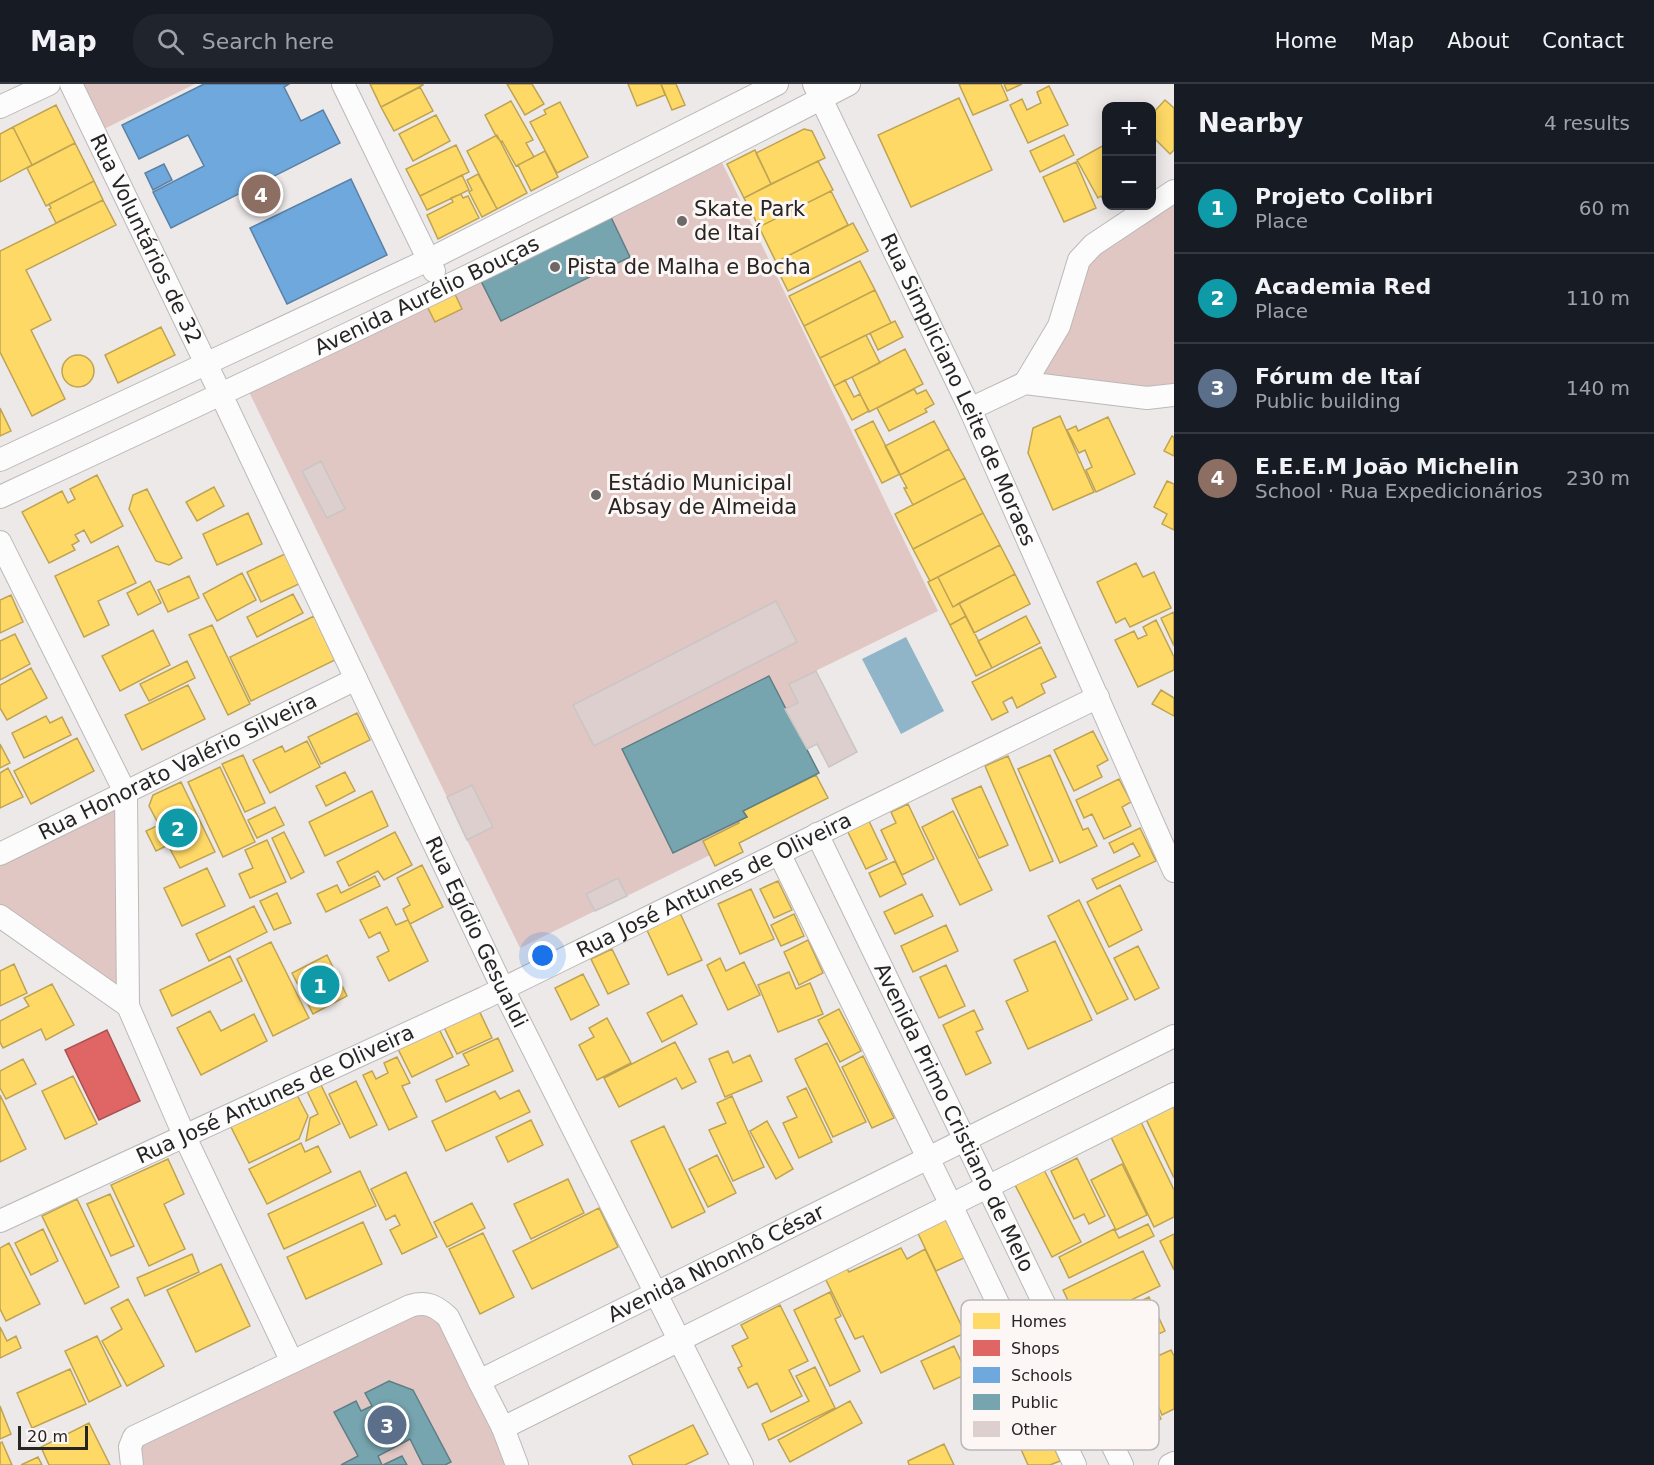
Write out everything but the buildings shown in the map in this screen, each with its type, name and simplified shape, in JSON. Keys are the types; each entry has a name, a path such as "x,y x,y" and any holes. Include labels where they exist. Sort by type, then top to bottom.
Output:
{"street":[{"path":"0,107 49,84"},
{"name":"Rua Voluntários de 32","path":"70,84 221,395"},
{"path":"343,84 442,289"},
{"name":"Avenida Aurélio Bouças","path":"0,460 428,260 777,84"},
{"name":"Avenida Aurélio Bouças","path":"0,497 221,395 442,289 817,91 849,84"},
{"name":"Rua Simpliciano Leite de Moraes","path":"817,91 970,409 1174,871"},
{"path":"1025,383 1059,326 1078,260 1093,245 1174,192"},
{"path":"970,409 1025,383 1147,398 1174,395"},
{"name":"Rua Egídio Gesualdi","path":"221,395 503,989 742,1465"},
{"path":"0,543 126,794 128,1006 184,1135 292,1362"},
{"name":"Rua Honorato Valério Silveira","path":"0,854 356,680"},
{"name":"Rua José Antunes de Oliveira","path":"0,1221 503,989 1098,697"},
{"name":"Avenida Primo Cristiano de Melo","path":"817,834 1042,1300"},
{"name":"Avenida Primo Cristiano de Melo","path":"779,853 996,1300"},
{"path":"0,916 128,1006"},
{"name":"Avenida Nhonhô César","path":"479,1381 1174,1036"},
{"path":"503,1428 1174,1094"},
{"path":"132,1465 130,1447 134,1437 421,1303 434,1307 448,1317 503,1428 517,1465"},
{"name":"Avenida Primo Cristiano de Melo","path":"1068,1450 1075,1465"},
{"name":"Avenida Primo Cristiano de Melo","path":"1115,1450 1122,1465"},
{"path":"1170,1465 1174,1463"}],"shaded area":[{"path":"76,84 195,84 98,132"},
{"path":"719,156 938,611 789,684 798,703 785,709 768,676 622,748 739,823 703,841 710,855 627,896 618,878 587,894 595,911 520,948 467,840 493,827 447,797 248,390 426,304 435,322 462,309 453,290 479,277 502,321 630,257 608,211"},
{"path":"1174,197 1174,391 1039,380 1081,266"},
{"path":"124,798 122,993 0,906 0,861"},
{"path":"429,1304 517,1465 132,1465 150,1428"}],"water":[{"path":"906,637 944,711 901,734 862,659"}],"place":[{"name":"E.E.E.M João Michelin","path":"261,194"},
{"name":"Skate Park de Itaí","path":"682,221"},
{"name":"Pista de Malha e Bocha","path":"555,267"},
{"name":"Estádio Municipal Absay de Almeida","path":"596,495"},
{"name":"Academia Red","path":"178,828"},
{"name":"Projeto Colibri","path":"320,985"},
{"name":"Fórum de Itaí","path":"387,1425"}]}
